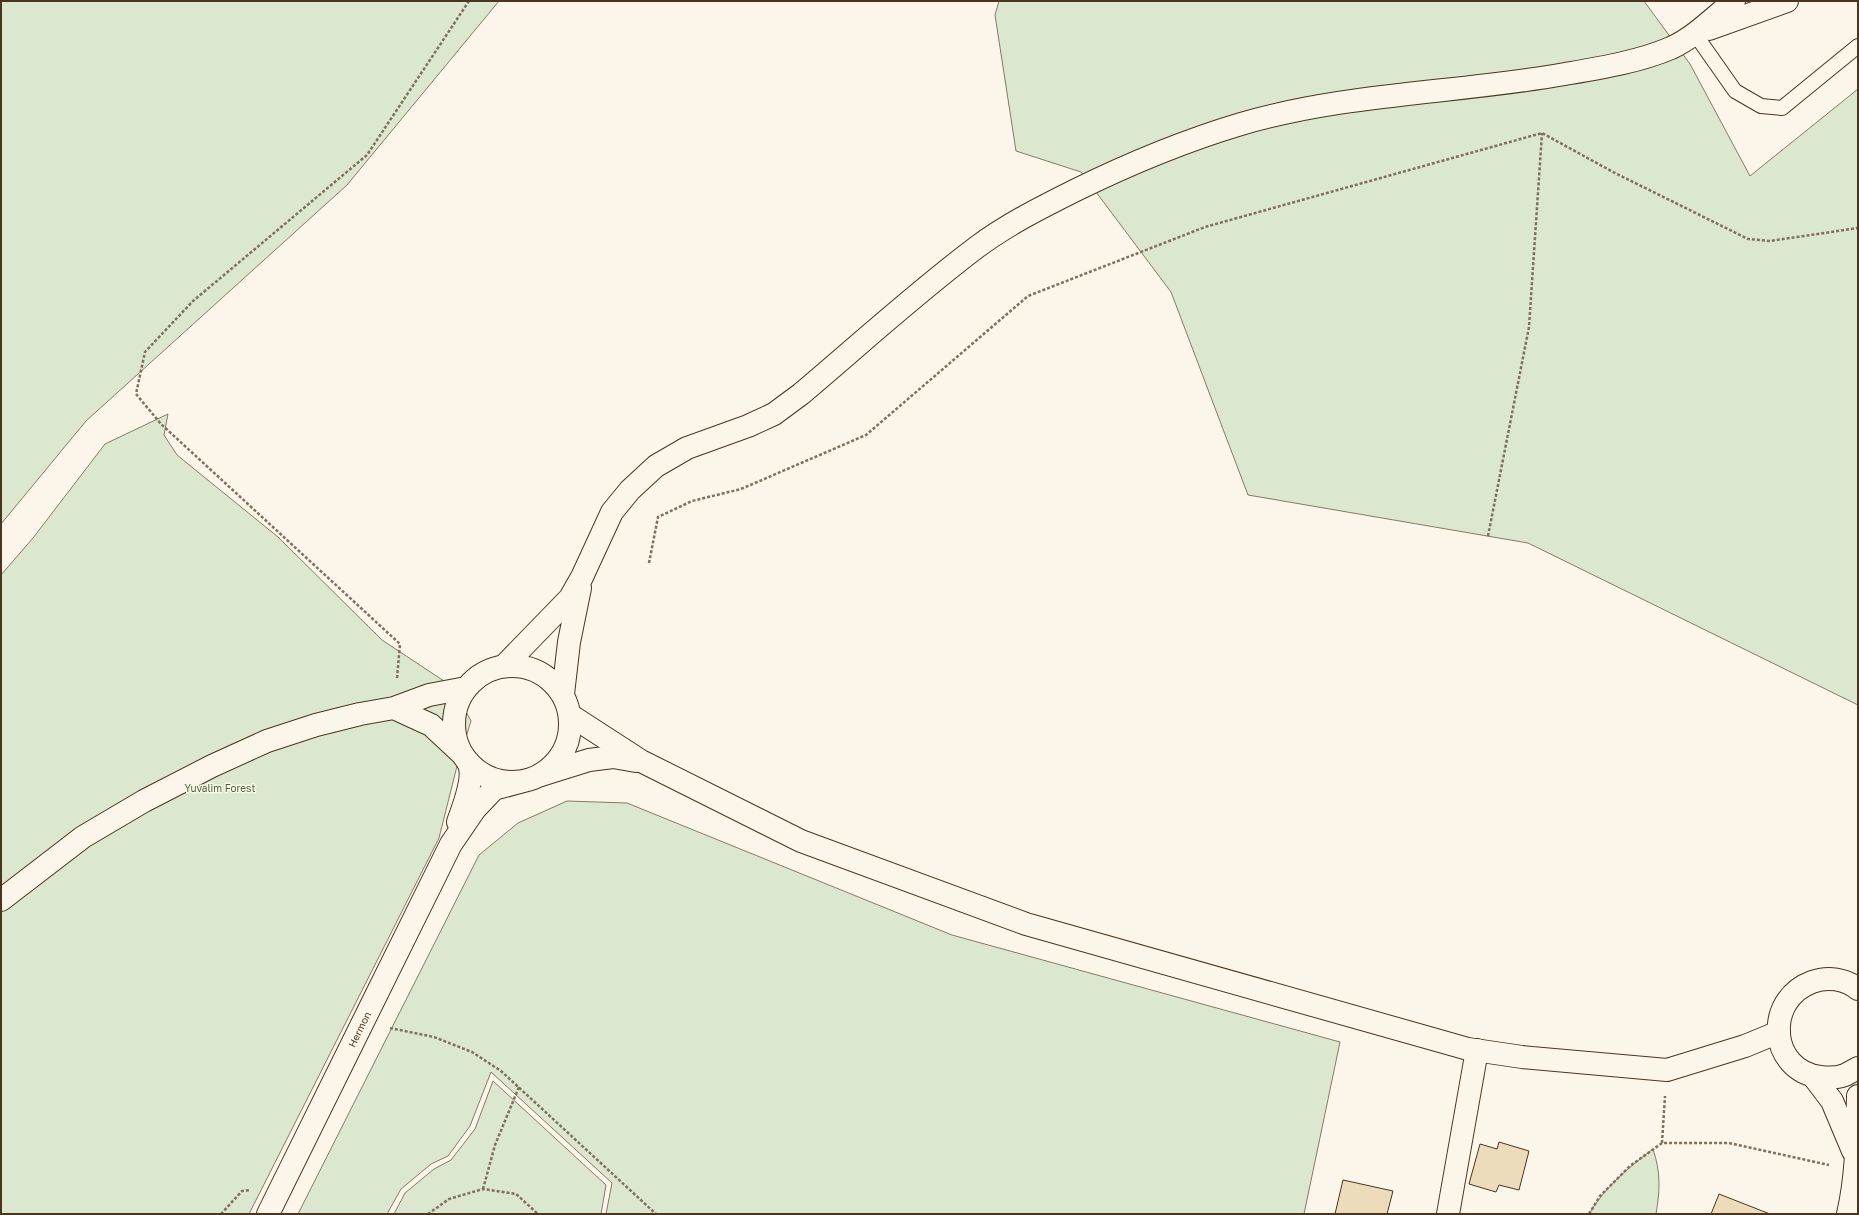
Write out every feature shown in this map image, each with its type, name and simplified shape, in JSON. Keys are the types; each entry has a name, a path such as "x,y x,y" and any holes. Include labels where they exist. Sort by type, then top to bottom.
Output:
{"street":[{"path":"504,666 570,598 582,577 612,512 630,490 656,466 687,448 748,426 774,414 801,394 979,246 1036,210 1111,173 1176,146 1242,123 1306,109 1368,99 1525,81 1598,68 1627,61 1672,47 1694,34 1734,1"},
{"path":"1694,34 1787,1"},
{"path":"541,774 558,760 568,739 570,716 563,694 569,642 582,577"},
{"path":"451,844 467,794 471,768 454,732 454,720 460,697 466,688 483,673 504,666 521,666 538,671 548,678 563,694"},
{"path":"1,900 83,837 144,801 212,766 267,741 309,727 360,714 394,708 429,695 466,688"},
{"path":"394,708 430,725 486,776 497,780 520,782"},
{"path":"570,716 641,761 801,841 1026,924 1460,1047 1522,1057 1667,1070 1745,1046 1779,1032"},
{"path":"451,844 475,809 494,789 589,760 614,757 641,761"},
{"name":"Hermon","path":"268,1214 451,844"},
{"path":"1858,989 1851,984 1835,979 1819,979 1803,985 1790,995 1782,1010 1778,1026 1780,1042 1787,1057 1799,1068 1813,1076 1829,1078 1845,1075 1858,1068"},
{"path":"1448,1214 1477,1050"},
{"path":"1813,1076 1832,1101 1855,1164"},
{"path":"1848,1214 1852,1197 1855,1164 1858,1096"}],"lane":[{"path":"1694,34 1735,91 1761,106 1782,108 1858,46"}],"path":[{"path":"394,708 400,644 161,424 136,394 145,352 193,301 367,155 469,1"},
{"path":"649,563 658,518 692,501 741,490 866,435 1028,296 1205,228 1542,133 1613,172 1748,239 1770,241 1858,228"},
{"path":"1488,536 1528,327 1542,133"},
{"path":"362,1023 434,1037 472,1052 501,1071 656,1214"},
{"path":"1662,1143 1667,1070"},
{"path":"483,1189 495,1145 519,1087"},
{"path":"1589,1214 1600,1196 1630,1166 1662,1143 1729,1143 1855,1164"},
{"path":"428,1214 449,1199 483,1189 516,1194 538,1214"}],"green space":[{"path":"1,1 499,1 347,185 86,421 1,524"},
{"path":"999,1 1644,1 1690,64 1750,176 1858,89 1858,705 1528,543 1248,495 1171,292 1081,172 1016,151 995,15"},
{"name":"Yuvalim Forest","path":"168,414 164,435 177,455 278,537 382,640 453,687 471,721 457,766 439,838 249,1214 1,1214 1,575 33,538 105,444"},
{"path":"567,801 627,803 952,935 1340,1042 1304,1214 606,1214 612,1183 491,1072 470,1126 448,1156 431,1164 401,1189 387,1214 298,1214 479,855 518,823"},
{"path":"493,1081 606,1185 601,1214 394,1214 405,1193 434,1169 451,1160 475,1129"},
{"path":"1653,1149 1659,1174 1656,1214 1589,1214 1602,1195 1618,1178"}],"building":[{"path":"1499,1142 1529,1151 1519,1190 1499,1185 1496,1192 1469,1184 1480,1144 1497,1149"},
{"path":"1343,1180 1393,1191 1387,1214 1335,1214"},
{"path":"1719,1194 1770,1214 1711,1214"}]}
